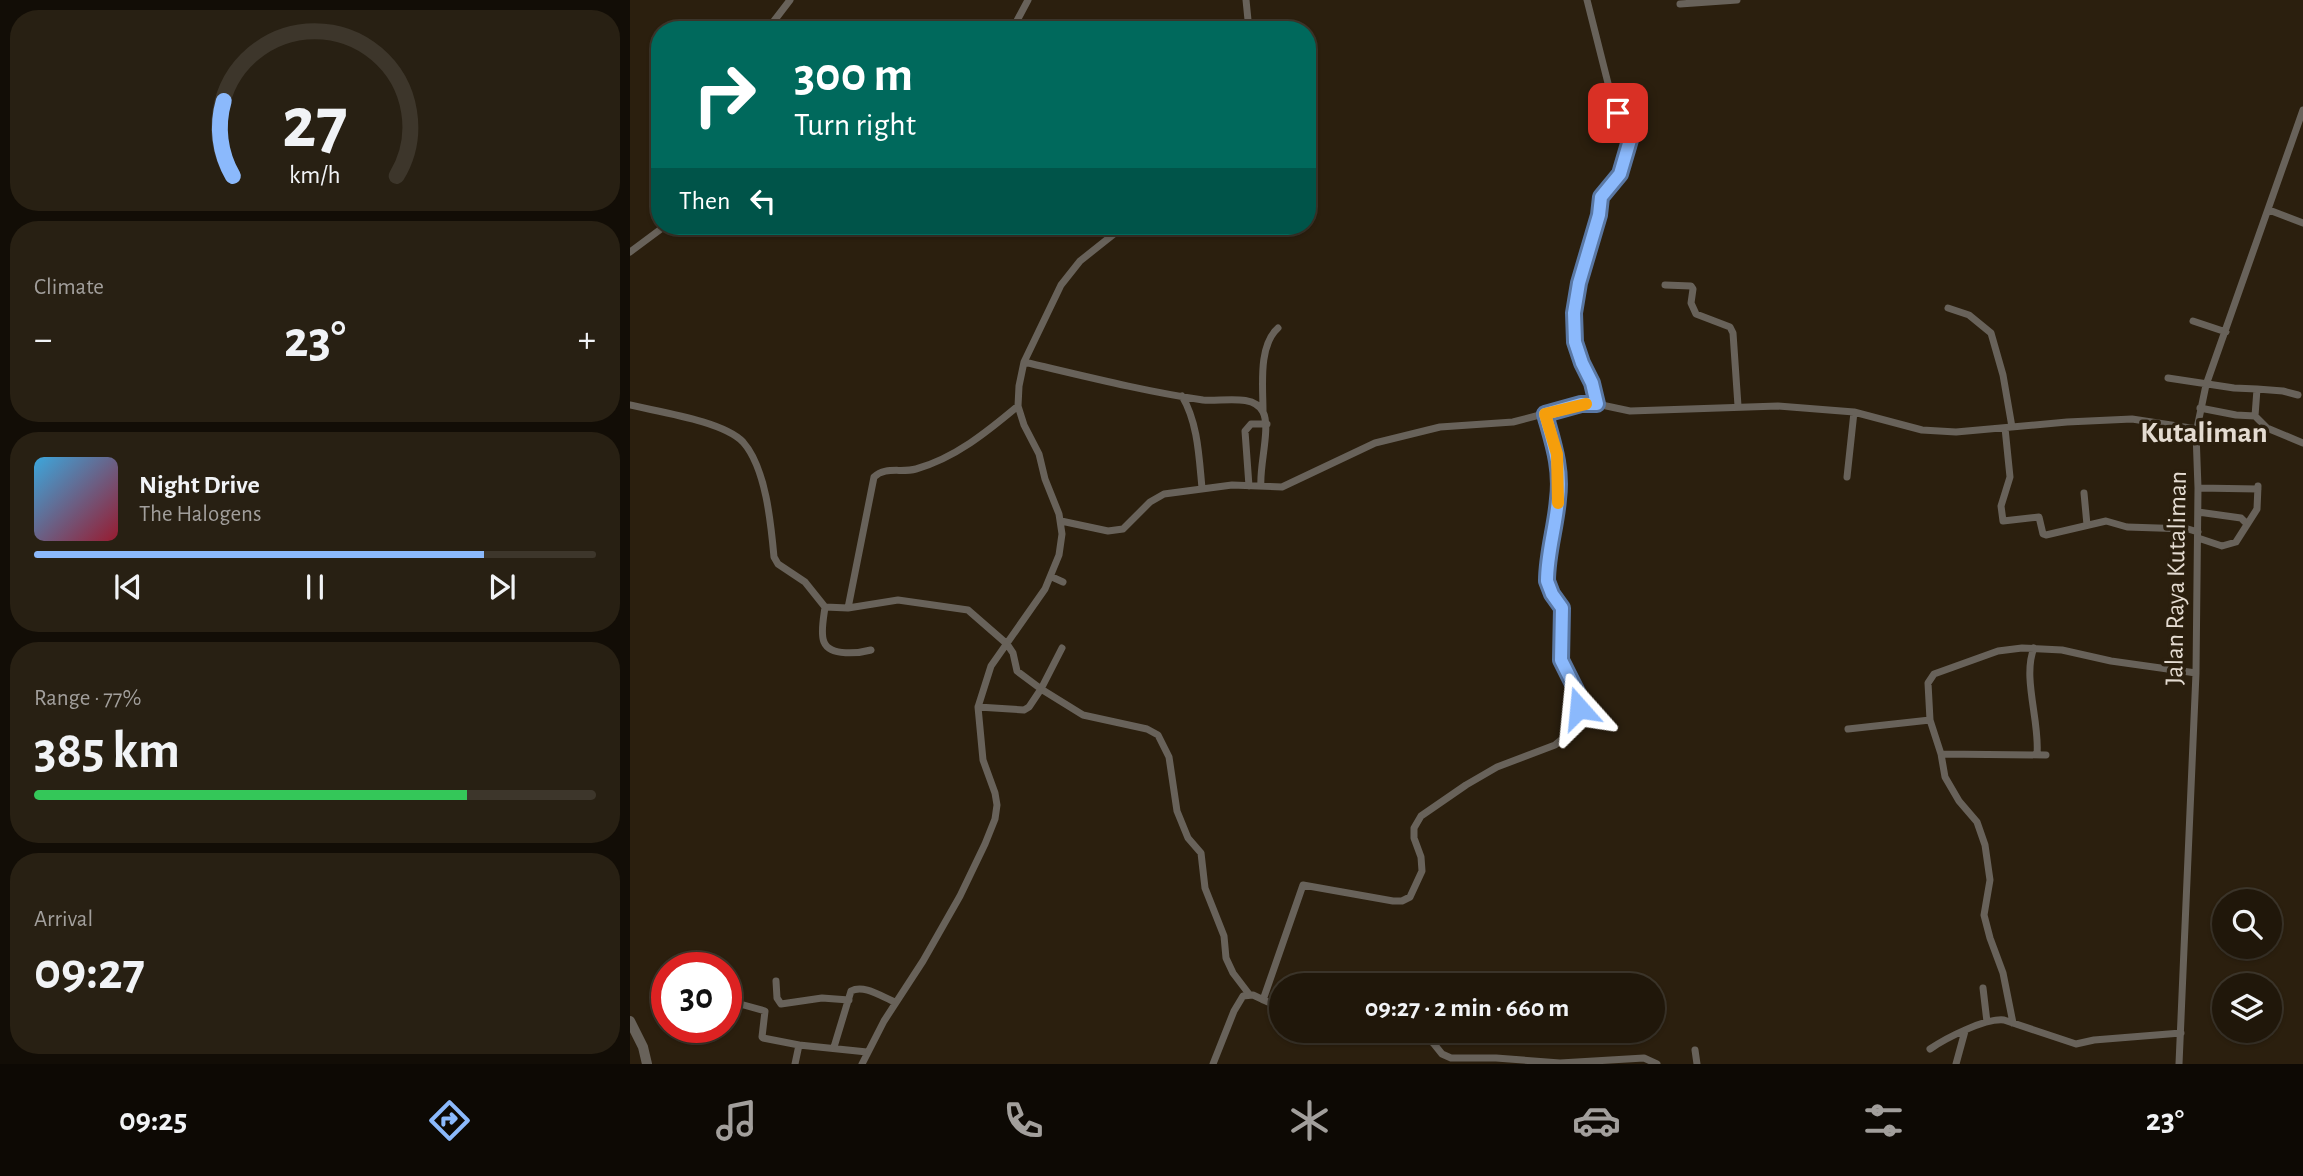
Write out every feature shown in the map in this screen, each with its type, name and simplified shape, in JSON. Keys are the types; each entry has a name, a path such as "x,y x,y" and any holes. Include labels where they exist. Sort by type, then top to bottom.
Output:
{"street":[{"path":"774,21 790,0"},
{"path":"1017,21 1028,0"},
{"path":"1246,0 1248,21"},
{"path":"1587,0 1614,107 1627,121 1630,132 1620,174 1601,197 1599,215 1579,283 1574,313 1575,342 1592,383 1597,404"},
{"path":"1680,4 1737,0"},
{"name":"Jalan Raya Kutaliman","path":"2179,1064 2196,673 2197,429 2206,385 2303,110"},
{"path":"2269,210 2303,223"},
{"path":"630,252 653,235"},
{"path":"862,1064 895,1002 923,961 960,896 995,819 997,805 983,760 978,707 991,666 1052,577 1059,555 1061,521 1039,454 1024,425 1018,406 1019,386 1024,362 1060,285 1080,261 1113,235"},
{"path":"1665,285 1690,286 1693,289 1691,303 1696,314 1730,327 1733,332 1738,406"},
{"path":"1948,308 1969,316 1991,333 2003,375 2010,477 2001,506 2003,521 2039,517 2043,534 2046,535 2106,522 2138,528 2188,529 2222,546 2236,542 2258,509 2258,488 2198,488"},
{"path":"2193,321 2226,332"},
{"path":"1261,486 1266,424 1263,411 1267,346 1278,328"},
{"path":"1024,362 1182,396 1206,400 1249,401 1263,411"},
{"path":"2168,378 2298,395"},
{"path":"2255,416 2257,389"},
{"path":"1182,396 1189,407 1197,441 1202,488"},
{"path":"1061,521 1108,531 1123,529 1150,502 1164,494 1232,485 1276,488 1287,486 1375,443 1440,427 1514,422 1581,404 1597,404 1630,411 1778,406 1854,412 1922,430 1956,432 2132,419 2197,429"},
{"path":"630,405 706,423 742,441 752,456 769,505 774,557 778,564 806,582 825,607 823,641 828,647 843,653 856,654 872,650"},
{"path":"848,608 874,477 885,470 915,470 957,452 1018,406"},
{"path":"2200,408 2255,416 2267,428 2303,443"},
{"path":"1847,477 1854,412"},
{"path":"1264,1000 1303,885 1393,901 1410,897 1422,870 1421,857 1413,838 1414,828 1421,816 1497,767 1555,745 1567,735 1575,722 1579,708 1578,694 1561,660 1562,608 1547,581 1559,499 1559,473 1557,454 1545,414"},
{"path":"1249,485 1245,431 1251,424 1266,424"},
{"path":"2084,493 2087,525"},
{"path":"2198,512 2241,518 2247,524"},
{"path":"1052,577 1063,582"},
{"path":"825,607 848,608 898,600 968,610 1007,644 1013,653 1017,671 1041,689 1083,715 1147,729 1158,735 1169,757 1177,811 1188,838 1201,853 1205,888 1224,936 1226,958 1233,973 1249,994 1269,1002"},
{"path":"978,707 1024,710 1029,707 1062,648"},
{"path":"2013,1023 2003,973 1984,915 1990,880 1985,845 1977,822 1959,801 1945,777 1930,720 1928,683 1934,674 1998,651 2022,648 2062,650 2111,661 2196,673"},
{"path":"2034,648 2030,658 2031,688 2038,735 2037,754"},
{"path":"1848,729 1930,720"},
{"path":"1941,754 2046,755"},
{"path":"776,981 777,998 781,1004 822,998 849,1000"},
{"path":"834,1047 851,991 861,988 895,1002"},
{"path":"1983,988 1987,1022"},
{"path":"1213,1064 1234,1010 1243,996 1249,994"},
{"path":"742,1005 765,1011 763,1038 799,1045 867,1052"},
{"path":"1930,1049 1996,1019 2076,1044 2094,1040 2181,1033"},
{"path":"630,1021 643,1047 647,1064"},
{"path":"1956,1064 1965,1031"},
{"path":"1433,1043 1442,1054 1451,1058 1560,1063 1644,1058 1657,1064"},
{"path":"795,1064 799,1045"},
{"path":"1695,1050 1697,1064"}],"slow traffic":[{"path":"1558,503 1557,454 1545,414 1586,404"}],"district":[{"name":"Kutaliman","path":"2204,432"}],"route":[{"path":"1579,708 1578,694 1561,660 1562,608 1547,581 1559,499 1559,473 1557,454 1545,414 1581,404 1597,404 1592,383 1575,342 1574,313 1579,283 1599,215 1601,197 1620,174 1630,140 1627,121 1618,113"}]}
